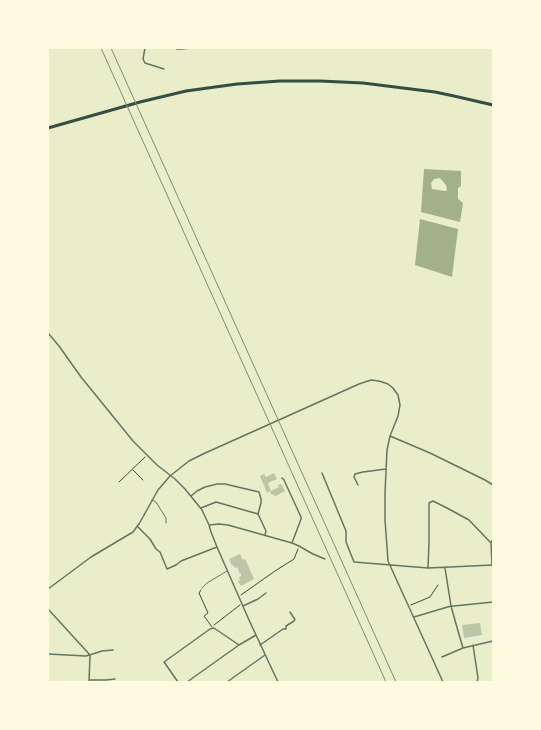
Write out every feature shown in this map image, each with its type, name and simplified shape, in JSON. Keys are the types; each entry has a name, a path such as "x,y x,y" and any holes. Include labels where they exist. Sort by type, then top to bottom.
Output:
{"highway":[{"path":"48,128 140,102 186,91 280,81 363,83 417,89 493,105"}],"street":[{"path":"145,48 143,59 145,63 164,69"},
{"path":"175,48 181,50 190,48"},
{"path":"48,333 99,400 133,441 146,455 182,486 201,508 210,525 217,547 260,645 278,682"},
{"path":"48,589 91,557 133,532 158,490 170,476 189,461 359,384 371,380 379,381 388,384 393,388 398,395 400,405 387,450 386,520 388,561 443,682"},
{"path":"390,436 430,453 493,485"},
{"path":"358,485 354,477 355,474 386,469"},
{"path":"322,473 346,531 346,542 354,562 428,568 492,565 491,543 493,540"},
{"path":"282,478 301,517 292,543"},
{"path":"191,496 205,487 217,484 225,484 259,492 261,503 258,514 266,531 264,536"},
{"path":"428,568 430,503 433,501 469,520 491,543"},
{"path":"201,508 216,502 258,514"},
{"path":"210,525 224,524 292,543 313,554 325,558"},
{"path":"137,526 145,533 152,541 156,549 160,552 167,569 181,561 217,547"},
{"path":"445,567 451,606 463,648"},
{"path":"243,605 258,599 266,593"},
{"path":"414,617 451,606 493,602"},
{"path":"48,609 90,655 89,681 115,679"},
{"path":"260,645 286,629 286,626 294,621 295,619 290,612"},
{"path":"178,682 164,662 210,629 214,628 239,645"},
{"path":"187,682 239,645 256,635"},
{"path":"442,657 463,648 493,641"},
{"path":"473,645 478,678 477,682"},
{"path":"48,654 86,656 113,650"},
{"path":"227,682 265,656"}],"lane":[{"path":"152,500 156,502 166,518 166,523"},
{"path":"202,588 207,583 228,570"}],"path":[{"path":"119,482 146,455"},
{"path":"132,470 143,480"},
{"path":"239,596 275,570 294,559 300,546"},
{"path":"408,606 430,597 438,585"},
{"path":"202,588 199,593 208,612 204,616 214,628 214,625 219,620 243,605"}],"shaded area":[{"path":"424,169 461,171 461,186 458,188 458,199 463,203 460,222 421,212","holes":["440,178 446,185 447,190 445,191 432,189 431,183 434,179"]},
{"path":"420,219 458,229 452,277 415,265"}],"building":[{"path":"274,473 277,479 268,483 271,491 279,487 278,485 281,484 285,491 276,496 271,494 270,491 267,493 260,476 264,474 266,477"},
{"path":"240,554 243,560 245,559 254,579 241,586 238,581 240,580 239,577 241,574 237,567 235,568 233,565 232,566 229,559"},
{"path":"480,623 482,635 464,638 462,625"}],"railway":[{"path":"101,48 386,682"},
{"path":"111,48 396,682"}]}
